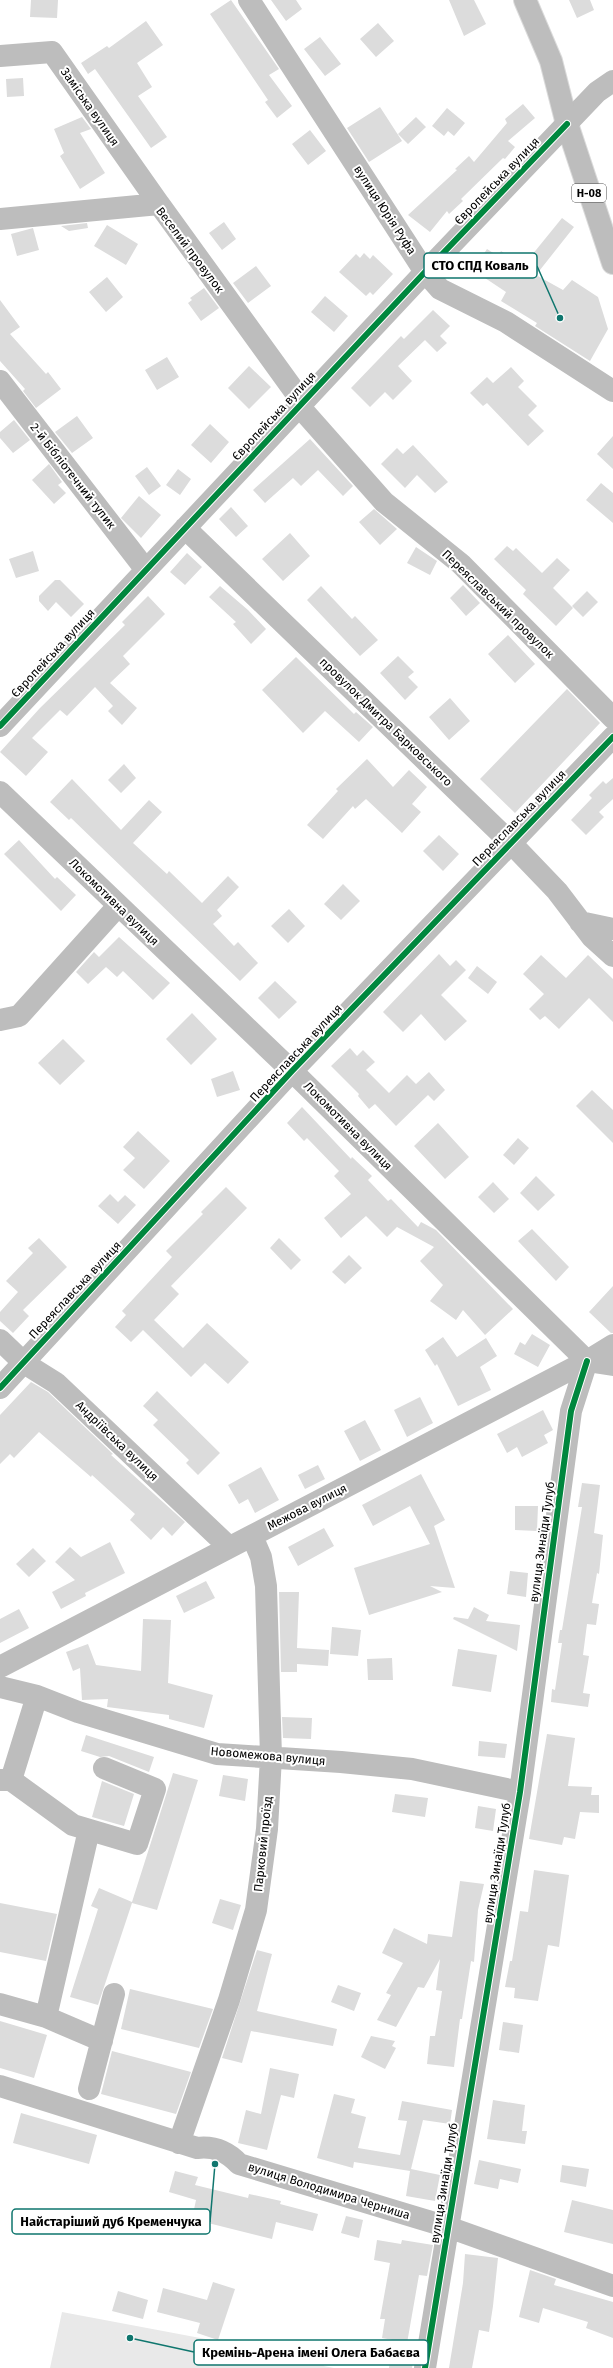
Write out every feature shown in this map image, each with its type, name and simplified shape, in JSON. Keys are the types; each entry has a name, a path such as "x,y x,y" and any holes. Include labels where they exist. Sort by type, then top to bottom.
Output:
{"street":[{"name":"вулиця Юрія Руфа","path":"250,0 425,272 440,288 506,322 613,391"},
{"name":"Н-08","path":"525,0 551,61 567,124 613,263"},
{"name":"Заміська вулиця","path":"0,56 52,52 159,204"},
{"name":"Європейська вулиця","path":"0,726 425,272 597,92 613,81"},
{"name":"Веселий провулок","path":"0,219 159,204 301,404"},
{"name":"2-й Бібліотечний тупик","path":"0,381 146,570"},
{"name":"Переяславський провулок","path":"301,404 384,502 461,564 613,718"},
{"name":"провулок Дмитра Барковського","path":"185,528 511,843 557,891 592,937 613,956"},
{"name":"Переяславська вулиця","path":"0,1388 292,1071 613,737"},
{"name":"Локомотивна вулиця","path":"0,792 292,1071 587,1361"},
{"path":"0,1020 19,1016 118,906"},
{"path":"580,922 613,929"},
{"name":"Андріївська вулиця","path":"0,1340 24,1363 56,1383 229,1548"},
{"name":"Межова вулиця","path":"0,1667 587,1361 613,1345"},
{"path":"587,1361 613,1365"},
{"name":"вулиця Зинаїди Тулуб","path":"425,2368 520,1792 571,1411 587,1361"},
{"name":"Парковий проїзд","path":"179,2143 229,2000 256,1910 267,1829 271,1757 266,1586 261,1557 252,1536"},
{"name":"Новомежова вулиця","path":"0,1687 37,1696 78,1712 217,1754 412,1769 520,1792"},
{"path":"37,1696 6,1780 73,1825 137,1844 155,1789 104,1768"},
{"path":"46,2017 89,1830"},
{"path":"89,2089 114,1994"},
{"path":"0,2004 46,2017 102,2040"},
{"name":"вулиця Володимира Черниша","path":"0,2086 179,2143 197,2148 209,2147 221,2150 233,2157 239,2164 448,2227 613,2286"}],"shaded area":[{"path":"62,2312 322,2361 324,2366 334,2368 50,2368"}],"building":[{"path":"31,0 58,0 57,18 30,17"},
{"path":"231,0 279,69 269,75 292,106 277,118 265,102 268,100 210,14"},
{"path":"271,0 296,0 302,9 286,21"},
{"path":"449,0 474,0 486,24 464,36"},
{"path":"569,0 590,0 594,10 577,18"},
{"path":"146,21 163,45 137,63 152,87 138,96 167,137 151,148 95,69 88,74 81,63 107,46 109,48"},
{"path":"378,23 394,41 376,57 360,39"},
{"path":"320,37 341,64 325,76 304,49"},
{"path":"23,78 24,96 7,97 6,79"},
{"path":"523,104 535,118 508,141 515,147 505,159 503,158 461,199 463,201 449,214 447,211 430,232 408,215 457,170 455,169 469,156 474,162 507,123 505,119"},
{"path":"380,107 402,141 369,162 347,128"},
{"path":"447,108 465,123 454,136 448,131 444,136 432,126"},
{"path":"82,117 91,129 80,133 105,173 80,189 60,156 64,153 54,129"},
{"path":"416,117 426,127 408,144 398,134"},
{"path":"310,130 326,151 308,165 292,144"},
{"path":"562,218 574,227 536,275 563,290 572,280 598,297 608,329 590,361 535,326 537,323 501,301 506,292 473,270 487,249 498,256 501,251 523,266"},
{"path":"224,222 236,239 222,250 209,233"},
{"path":"87,223 88,228 69,231 61,226"},
{"path":"107,225 138,244 126,265 94,246"},
{"path":"33,228 39,250 17,256 11,234"},
{"path":"364,253 370,259 373,255 393,274 373,295 370,292 366,296 339,272 356,254 360,258"},
{"path":"256,266 271,286 248,303 233,283"},
{"path":"107,277 123,297 106,312 89,292"},
{"path":"204,288 219,308 201,321 188,303 192,300 190,298"},
{"path":"325,296 348,316 334,332 311,312"},
{"path":"0,300 20,327 10,334 46,374 48,372 61,389 36,408 23,391 25,389 0,361"},
{"path":"433,310 450,326 440,336 447,343 437,352 425,340 398,366 412,381 393,400 385,392 370,407 351,388 401,336 404,339"},
{"path":"167,357 179,377 157,390 145,370"},
{"path":"249,366 271,387 249,409 228,388"},
{"path":"511,367 524,381 518,387 537,406 528,415 544,431 528,446 487,403 483,406 470,393 487,377 493,383"},
{"path":"77,416 93,438 72,453 55,432"},
{"path":"14,420 30,440 13,453 0,438 0,432"},
{"path":"210,424 229,442 211,463 191,445"},
{"path":"613,436 613,469 597,454"},
{"path":"310,439 353,486 343,496 318,470 301,486 293,478 265,503 253,490"},
{"path":"413,445 448,482 435,493 417,475 405,488 381,464 397,448 403,454"},
{"path":"49,464 62,482 58,485 66,493 54,504 32,480"},
{"path":"147,467 161,486 149,495 135,476"},
{"path":"178,469 191,479 180,495 166,485"},
{"path":"601,483 613,493 613,523 586,500"},
{"path":"139,496 161,515 141,538 121,518"},
{"path":"231,507 248,526 236,537 219,519"},
{"path":"374,509 397,529 380,545 359,522"},
{"path":"290,533 310,556 283,581 262,559"},
{"path":"507,546 513,551 516,548 542,573 557,558 570,570 553,588 573,608 556,626 523,594 526,590 494,559"},
{"path":"416,547 437,561 430,575 407,563"},
{"path":"33,551 39,571 16,578 9,559"},
{"path":"187,553 202,567 185,585 170,572"},
{"path":"55,580 60,580 84,604 71,617 56,602 48,611 39,601 39,596"},
{"path":"463,585 480,603 466,616 450,598"},
{"path":"220,586 248,610 266,629 251,644 233,624 236,622 209,597"},
{"path":"321,586 352,619 355,616 378,640 360,656 307,600"},
{"path":"587,591 598,602 583,617 572,606"},
{"path":"148,596 165,614 123,656 130,664 110,683 137,708 122,725 108,711 113,706 95,687 67,716 60,710 32,738 48,752 26,776 0,752 40,708 125,625 122,622"},
{"path":"508,635 535,664 515,683 488,654"},
{"path":"398,656 414,672 408,677 418,687 405,700 380,673"},
{"path":"296,657 354,714 356,712 373,727 359,742 325,711 303,733 262,690"},
{"path":"567,689 600,723 515,813 480,779"},
{"path":"450,698 470,721 449,740 429,717"},
{"path":"367,759 393,787 409,770 427,787 412,804 421,812 402,833 366,799 355,809 353,806 323,839 307,825 338,791 336,789"},
{"path":"124,764 136,778 121,793 108,780"},
{"path":"613,778 613,799 599,812 604,817 586,835 571,820 592,798 589,795 603,781 606,784"},
{"path":"72,779 121,830 149,800 162,812 133,843 167,874 169,871 202,903 228,876 239,887 217,910 222,916 213,924 234,946 238,942 258,963 240,981 71,818 69,820 50,802"},
{"path":"439,835 459,854 443,871 423,851"},
{"path":"19,840 55,879 57,877 76,895 61,911 4,854"},
{"path":"343,884 360,901 341,920 324,904"},
{"path":"289,909 305,926 288,943 271,926"},
{"path":"119,937 170,983 153,1000 123,971 117,977 106,967 88,984 76,972 94,952 99,957"},
{"path":"439,954 450,966 456,960 466,970 441,995 467,1021 445,1041 421,1014 403,1032 383,1012"},
{"path":"541,955 566,978 588,955 613,979 613,1022 589,998 559,1029 545,1016 540,1020 529,1009 544,994 523,974"},
{"path":"477,966 497,982 488,994 468,978"},
{"path":"275,981 297,1002 279,1019 258,998"},
{"path":"192,1013 217,1039 191,1065 166,1039"},
{"path":"63,1039 85,1061 60,1085 38,1063"},
{"path":"350,1048 357,1056 363,1050 375,1062 366,1070 389,1093 407,1075 416,1084 429,1072 445,1090 434,1101 428,1095 396,1126 375,1104 369,1109 358,1096 359,1094 331,1066"},
{"path":"233,1071 240,1090 217,1097 211,1079"},
{"path":"592,1090 613,1110 613,1143 576,1106"},
{"path":"302,1107 351,1159 352,1157 372,1176 368,1180 388,1201 391,1199 418,1227 421,1222 436,1230 513,1309 485,1335 463,1310 456,1320 430,1301 443,1285 420,1261 434,1247 397,1227 387,1237 366,1216 341,1238 324,1218 351,1194 334,1176 339,1171 307,1138 304,1141 287,1123"},
{"path":"438,1123 469,1157 445,1179 414,1146"},
{"path":"138,1131 170,1161 144,1189 123,1170 135,1158 123,1147"},
{"path":"518,1138 529,1148 514,1165 503,1155"},
{"path":"536,1176 555,1195 538,1211 520,1193"},
{"path":"493,1182 509,1199 494,1213 478,1197"},
{"path":"226,1187 247,1208 171,1286 179,1294 154,1320 183,1348 207,1323 249,1362 228,1384 205,1363 191,1377 143,1330 131,1342 115,1327 126,1315 122,1311 172,1257 166,1251 203,1214 201,1212"},
{"path":"110,1194 118,1202 125,1195 136,1205 118,1224 98,1206"},
{"path":"532,1229 569,1267 556,1281 518,1241"},
{"path":"39,1238 67,1267 23,1310 29,1316 13,1333 0,1321 0,1312 18,1292 6,1281 33,1253 28,1248"},
{"path":"279,1238 301,1260 291,1270 270,1248"},
{"path":"349,1255 362,1268 345,1284 332,1272"},
{"path":"613,1286 613,1333 611,1333 589,1312"},
{"path":"532,1334 550,1345 538,1367 514,1354 520,1342 525,1345"},
{"path":"443,1337 457,1357 486,1338 497,1356 480,1367 491,1390 458,1406 437,1364 435,1366 425,1350"},
{"path":"31,1382 48,1392 113,1454 111,1455 185,1522 172,1536 163,1527 151,1540 130,1520 135,1514 92,1475 91,1477 39,1432 14,1458 10,1454 0,1464 0,1415"},
{"path":"157,1391 220,1453 198,1475 186,1463 189,1460 153,1425 158,1420 143,1406"},
{"path":"420,1397 433,1423 407,1437 394,1410"},
{"path":"543,1410 553,1430 544,1435 548,1443 522,1457 517,1447 507,1453 497,1434"},
{"path":"365,1420 381,1450 360,1461 344,1431"},
{"path":"318,1465 325,1479 305,1489 298,1475"},
{"path":"261,1467 279,1500 255,1513 248,1499 239,1504 228,1485"},
{"path":"421,1474 445,1520 434,1526 455,1588 430,1586 442,1592 369,1615 354,1568 430,1544 410,1506 373,1526 362,1505"},
{"path":"582,1483 600,1485 594,1533 603,1535 599,1574 597,1573 592,1603 599,1604 596,1625 587,1624 583,1655 589,1656 583,1693 590,1694 588,1707 551,1702 552,1689 555,1690 562,1643 558,1643 560,1630 562,1630 582,1507 578,1507"},
{"path":"515,1506 538,1506 537,1531 515,1530"},
{"path":"324,1528 334,1546 298,1566 288,1547"},
{"path":"110,1542 125,1573 85,1593 86,1596 61,1609 52,1592 75,1580 55,1562 70,1547 81,1557"},
{"path":"33,1548 46,1561 29,1577 16,1564"},
{"path":"510,1571 528,1573 526,1597 507,1594"},
{"path":"206,1581 215,1598 184,1613 176,1596"},
{"path":"279,1592 299,1592 297,1648 329,1650 328,1666 297,1664 297,1672 281,1672"},
{"path":"474,1607 489,1615 486,1621 520,1625 517,1651 453,1619 454,1617 468,1619"},
{"path":"19,1609 29,1628 0,1643 0,1619"},
{"path":"143,1619 171,1620 168,1683 213,1695 204,1728 169,1719 169,1715 107,1707 108,1699 82,1700 80,1668 73,1671 66,1652 88,1644 96,1665 141,1671"},
{"path":"332,1627 361,1630 358,1656 330,1654"},
{"path":"458,1649 497,1655 491,1692 452,1686"},
{"path":"392,1658 393,1680 368,1680 367,1659"},
{"path":"282,1717 312,1718 311,1739 283,1738"},
{"path":"547,1734 575,1738 568,1786 592,1787 591,1795 599,1795 599,1813 580,1812 575,1839 564,1837 562,1845 529,1839"},
{"path":"86,1735 154,1757 149,1772 109,1756 100,1757 81,1751"},
{"path":"479,1741 507,1744 505,1758 478,1756"},
{"path":"173,1773 198,1780 157,1910 132,1903 98,2005 70,1997 98,1909 91,1906 99,1888 132,1902"},
{"path":"223,1775 248,1779 245,1801 219,1796"},
{"path":"102,1781 134,1794 124,1826 92,1817"},
{"path":"395,1794 428,1798 425,1817 392,1812"},
{"path":"478,1806 496,1809 493,1831 475,1828"},
{"path":"534,1870 569,1875 559,1947 548,1945 538,2001 514,1998 515,1988 505,1987 510,1961 512,1961 520,1911 528,1912"},
{"path":"460,1881 484,1884 478,1910 474,1962 471,1961 462,2019 460,2019 454,2067 427,2064 430,2036 435,2036 442,1991 436,1990 440,1959 424,1988 418,1987 396,2027 377,2020 391,1995 386,1993 403,1963 382,1953 394,1928 427,1944 428,1934 452,1937"},
{"path":"220,1899 241,1905 233,1930 212,1923"},
{"path":"0,1903 57,1914 46,1961 0,1952"},
{"path":"257,1950 272,1954 257,2011 337,2029 333,2046 251,2031 242,2063 222,2058"},
{"path":"338,1985 361,1993 354,2011 331,2002"},
{"path":"130,1989 213,2009 199,2048 121,2029"},
{"path":"0,2021 47,2035 34,2078 0,2068"},
{"path":"503,2022 523,2025 519,2053 499,2050"},
{"path":"371,2036 395,2041 392,2046 396,2048 385,2069 361,2057"},
{"path":"112,2051 191,2072 176,2114 101,2094"},
{"path":"270,2068 299,2074 294,2098 281,2095 267,2150 238,2143 246,2110 261,2114"},
{"path":"334,2094 355,2099 351,2113 366,2117 358,2148 400,2155 407,2121 398,2120 402,2101 452,2110 450,2124 423,2120 411,2169 440,2175 435,2201 406,2196 410,2171 354,2162 353,2168 317,2158"},
{"path":"493,2100 525,2105 522,2131 527,2131 525,2144 487,2139"},
{"path":"21,2113 97,2135 89,2164 13,2143"},
{"path":"479,2160 521,2169 518,2183 500,2179 498,2189 474,2184"},
{"path":"562,2165 589,2169 586,2187 560,2182"},
{"path":"175,2171 198,2177 195,2185 248,2198 249,2194 281,2201 280,2204 318,2214 313,2231 276,2222 272,2239 192,2219 196,2200 169,2192"},
{"path":"572,2200 613,2210 613,2244 564,2232"},
{"path":"346,2216 363,2220 359,2238 341,2233"},
{"path":"377,2240 401,2244 402,2240 433,2245 427,2276 419,2275 406,2349 415,2350 412,2368 389,2368 393,2340 382,2338 385,2319 380,2319 390,2263 374,2260"},
{"path":"465,2254 498,2258 493,2306 489,2332 479,2330 472,2368 449,2368 463,2283"},
{"path":"530,2270 556,2279 554,2285 613,2302 613,2338 586,2328 588,2322 543,2308 539,2323 519,2317"},
{"path":"213,2282 235,2289 218,2340 197,2333 200,2323 157,2312 163,2288 207,2300"},
{"path":"118,2291 148,2300 143,2319 112,2311"}],"cycle path":[{"path":"0,726 425,272 567,124"},
{"path":"0,1388 292,1071 613,737"},
{"path":"425,2368 520,1792 571,1411 587,1361"}],"place":[{"name":"СТО СПД Коваль","path":"560,318"},
{"name":"Найстаріший дуб Кременчука","path":"215,2164"},
{"name":"Кремінь-Арена імені Олега Бабаєва","path":"130,2338"}]}
